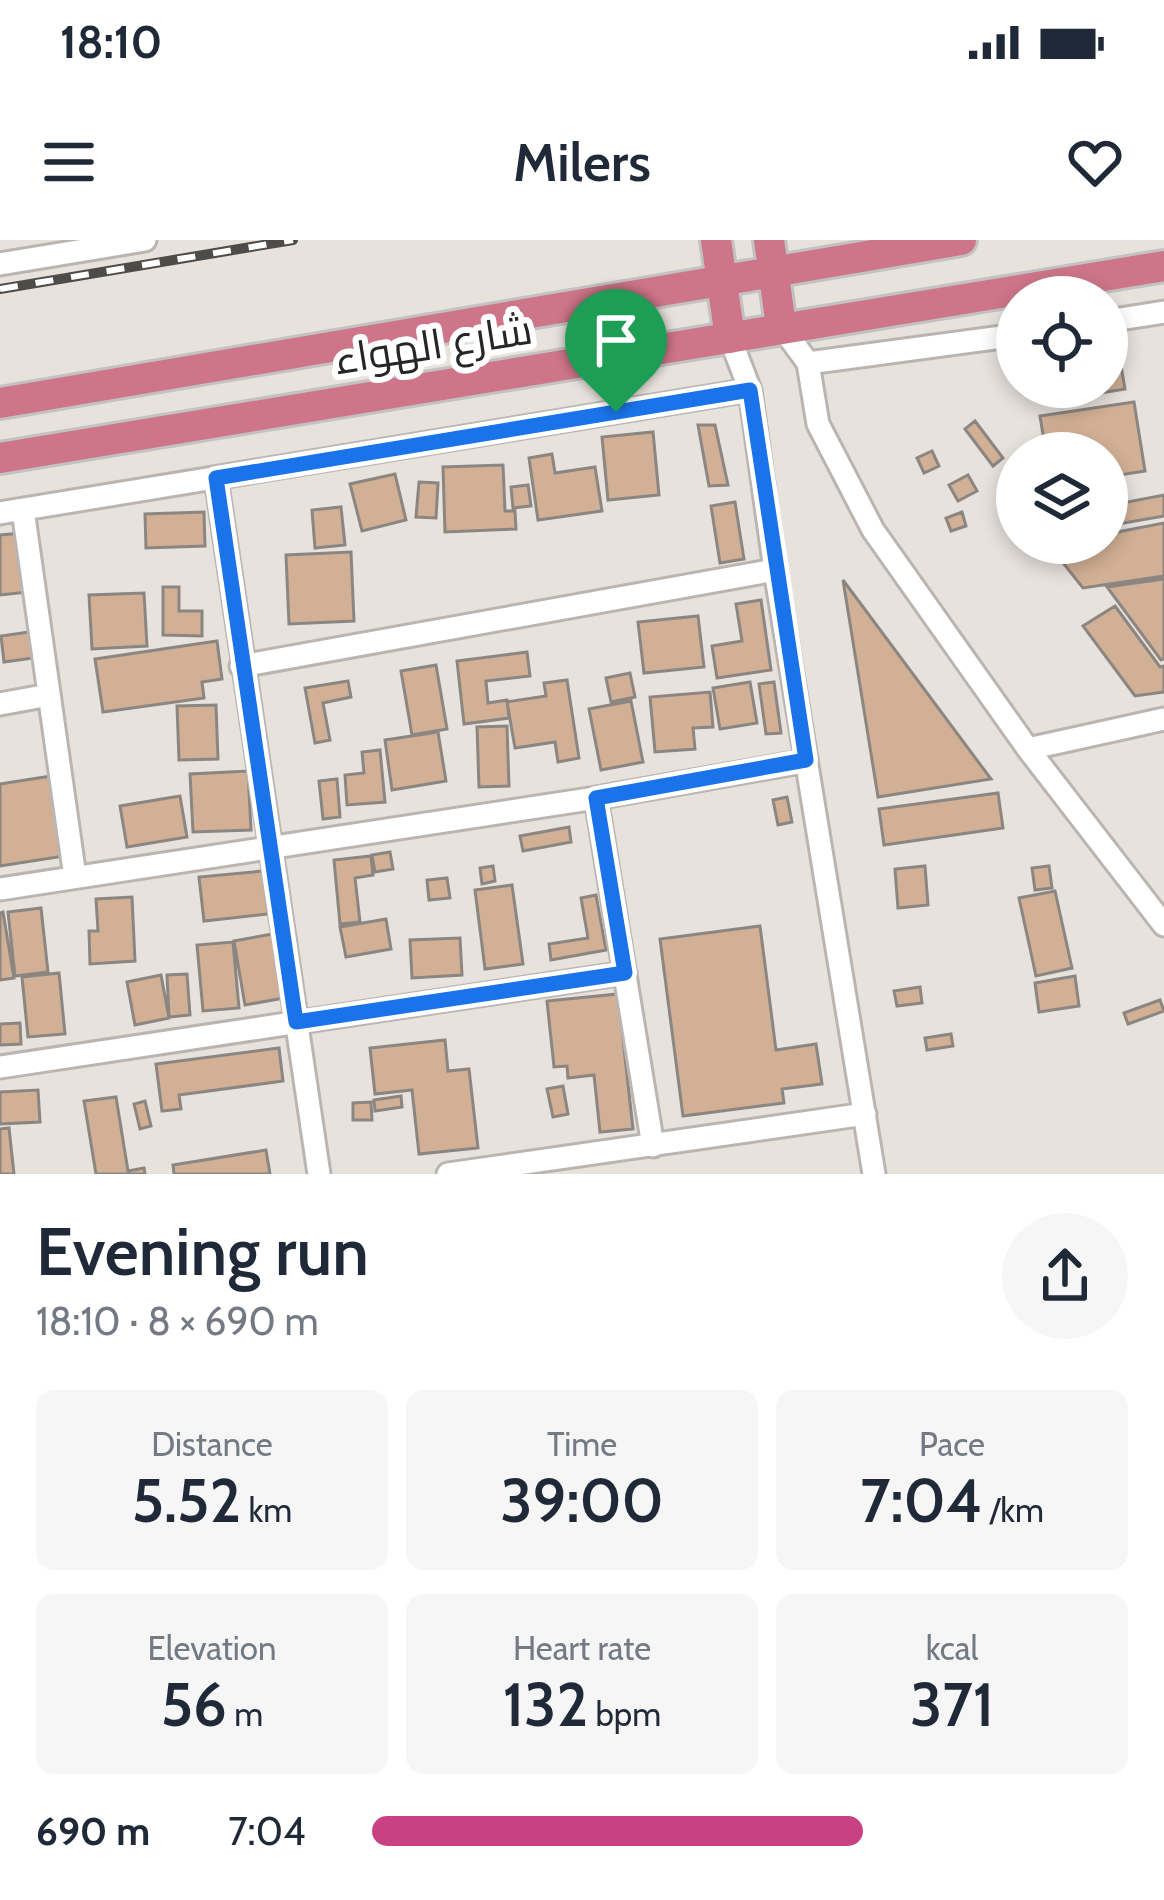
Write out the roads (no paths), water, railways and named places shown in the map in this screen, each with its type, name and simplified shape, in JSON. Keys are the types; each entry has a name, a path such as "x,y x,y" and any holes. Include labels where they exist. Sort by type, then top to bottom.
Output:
{"highway":[{"path":"716,240 730,338"},
{"name":"شارع الهواء","path":"0,403 722,281 773,255 961,240"},
{"path":"773,255 781,326"},
{"name":"شارع الهواء","path":"0,458 1164,266"}],"street":[{"path":"0,264 145,240"},
{"path":"1128,318 1164,312"},
{"path":"781,326 808,363 818,424 873,530 1028,748 1164,925"},
{"path":"730,338 750,390 874,1174"},
{"path":"808,363 996,338"},
{"path":"0,513 750,390"},
{"path":"216,478 319,1174"},
{"path":"23,509 75,877"},
{"path":"241,666 775,570"},
{"path":"0,704 49,695"},
{"path":"1028,748 1164,719"},
{"path":"0,890 596,798 806,760"},
{"path":"596,798 653,1146"},
{"path":"0,1067 625,973"},
{"path":"448,1174 865,1114"}],"railway":[{"path":"0,289 293,240"}]}
